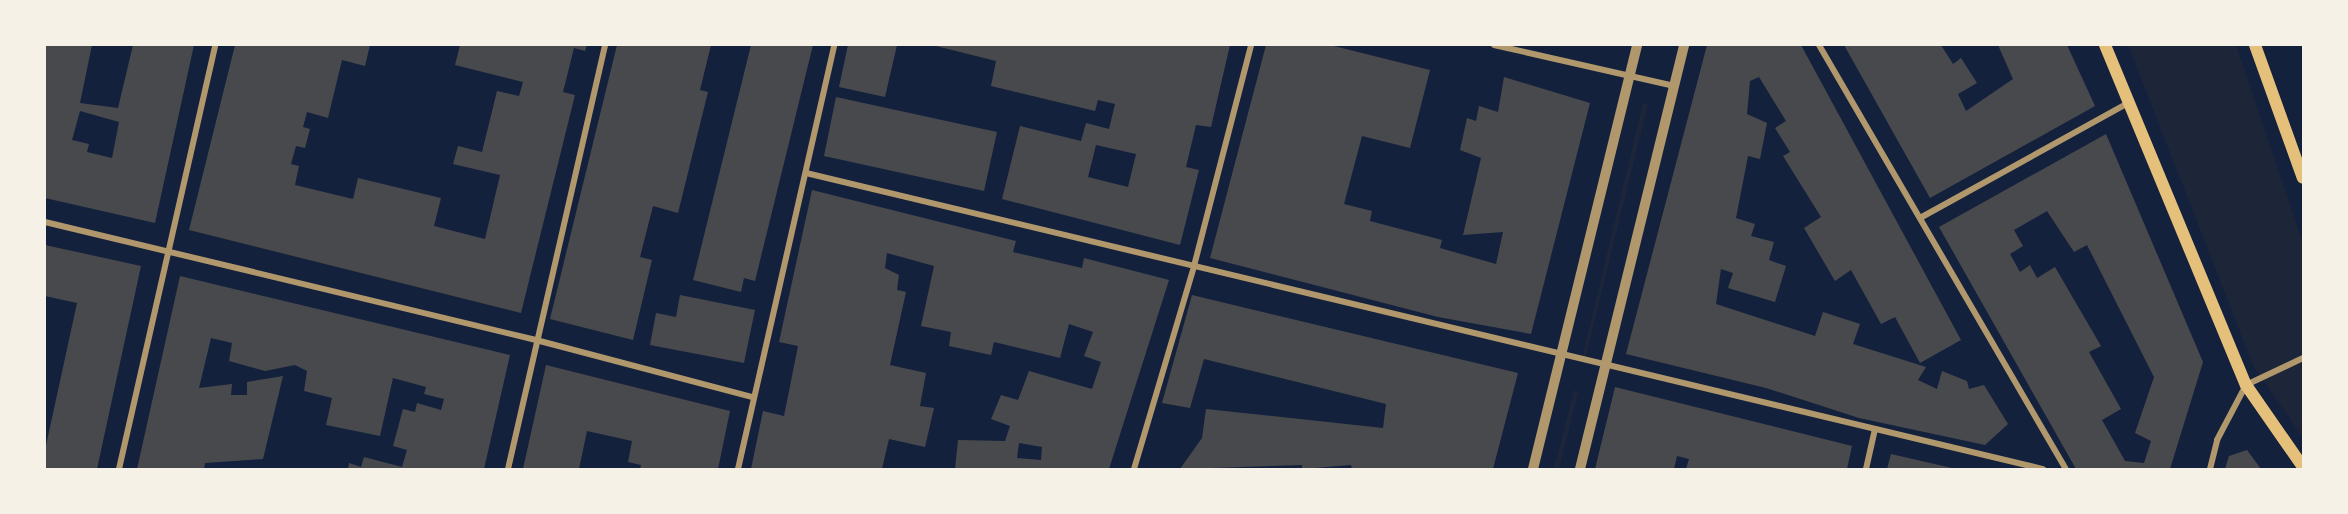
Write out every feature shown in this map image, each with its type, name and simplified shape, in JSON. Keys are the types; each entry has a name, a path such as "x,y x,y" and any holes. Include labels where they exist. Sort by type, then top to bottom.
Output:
{"main road":[{"path":"2105,45 2246,385 2303,467"},
{"path":"2255,45 2303,178"}],"street":[{"path":"119,469 215,45"},
{"path":"508,469 605,45"},
{"path":"738,469 752,397 834,45"},
{"path":"1134,469 1194,266 1251,45"},
{"path":"1494,45 1674,86"},
{"path":"1533,469 1637,45"},
{"path":"1580,469 1684,45"},
{"path":"1819,45 2066,469"},
{"path":"1920,218 2128,103"},
{"path":"806,173 2043,469"},
{"path":"45,222 536,340 752,397"},
{"path":"2210,469 2217,440 2246,385 2303,358"},
{"path":"1866,469 1875,429"}],"shaded area":[{"path":"2128,45 2236,45 2303,243 2303,438 2253,365"},
{"path":"1643,103 1648,104 1585,359 1582,359"},
{"path":"1574,390 1578,392 1559,469 1554,469"}],"building":[{"path":"45,45 92,45 80,103 118,108 133,45 194,45 155,223 45,198","holes":["80,111 119,122 112,158 87,152 89,144 72,140"]},
{"path":"235,45 370,45 365,66 342,60 328,118 307,112 303,127 310,129 305,148 296,146 291,164 299,166 295,185 353,199 358,178 441,198 434,226 485,239 500,175 453,164 458,146 482,152 497,91 519,96 523,82 455,65 460,45 587,45 585,51 574,48 563,92 575,95 521,313 189,230"},
{"path":"617,45 711,45 700,90 708,92 678,213 653,206 640,257 652,260 633,340 550,319"},
{"path":"751,45 813,45 755,281 744,278 741,292 693,280"},
{"path":"848,45 897,45 885,97 839,87"},
{"path":"932,45 1230,45 1211,127 1196,125 1186,167 1199,170 1180,245 1002,199 1020,126 1081,141 1086,123 1109,129 1115,104 1098,100 1095,111 991,86 996,61","holes":["1096,145 1136,154 1128,187 1088,177"]},
{"path":"1266,45 1330,45 1430,70 1410,148 1362,136 1344,204 1372,211 1370,221 1442,240 1440,248 1496,264 1503,232 1463,235 1481,158 1460,150 1467,118 1476,121 1479,106 1498,112 1504,77 1590,103 1531,334 1438,317 1210,258"},
{"path":"1707,45 1801,45 1961,340 1920,363 1895,317 1881,324 1851,270 1835,281 1804,228 1821,217 1783,156 1790,152 1775,128 1786,121 1759,77 1750,81 1747,114 1767,123 1760,159 1748,156 1736,218 1755,224 1751,236 1774,242 1769,260 1786,266 1775,302 1728,288 1733,273 1721,269 1716,304 1815,336 1823,312 1860,324 1853,344 1926,367 1918,380 1937,389 1942,371 1967,381 1969,389 1984,385 2008,424 1985,445 1859,418 1766,388 1626,354"},
{"path":"1844,45 1941,45 1953,64 1961,58 1977,83 1958,94 1966,111 2013,79 1998,45 2067,45 2095,106 1930,198"},
{"path":"836,97 997,132 984,191 824,156"},
{"path":"2106,134 2203,362 2170,469 2076,469 1939,227","holes":["2047,211 2074,252 2087,245 2154,377 2135,433 2151,441 2144,463 2125,461 2102,420 2121,409 2089,352 2101,346 2055,267 2037,278 2030,265 2020,272 2010,254 2023,246 2014,230"]},
{"path":"812,190 1016,241 1013,252 1082,268 1084,258 1169,280 1109,469 955,469 958,440 1005,441 1010,426 991,419 1001,395 1018,400 1029,371 1092,389 1101,362 1084,356 1093,332 1069,324 1060,358 994,342 991,355 949,346 951,332 921,326 934,266 887,253 885,268 899,275 897,290 906,292 890,365 926,373 920,406 934,408 925,447 889,439 882,469 751,469 763,411 784,416 798,346 779,342","holes":["1019,443 1042,447 1041,460 1017,458"]},
{"path":"45,245 141,266 97,469 45,469 45,450 77,303 45,296"},
{"path":"180,276 510,355 484,469 348,469 349,463 361,467 364,457 402,467 407,450 393,446 403,409 415,412 417,403 441,410 444,399 424,394 426,387 393,378 380,436 326,425 332,398 304,391 307,371 295,365 265,371 229,361 232,343 211,338 199,388 232,384 231,395 247,395 247,382 283,376 263,459 205,463 204,469 137,469"},
{"path":"680,295 755,310 744,363 650,345 656,313 676,317"},
{"path":"1192,295 1518,373 1493,469 1352,469 1351,465 1302,469 1302,465 1180,469 1202,438 1206,409 1383,428 1386,404 1204,359 1190,408 1162,403"},
{"path":"546,365 730,411 718,469 640,469 641,465 628,462 632,441 587,431 579,469 523,469"},
{"path":"1615,387 1852,446 1847,469 1686,469 1689,459 1677,456 1674,469 1595,469"},
{"path":"2247,450 2261,469 2225,469 2229,456"},
{"path":"1891,454 1952,468 1952,469 1887,469"}]}
